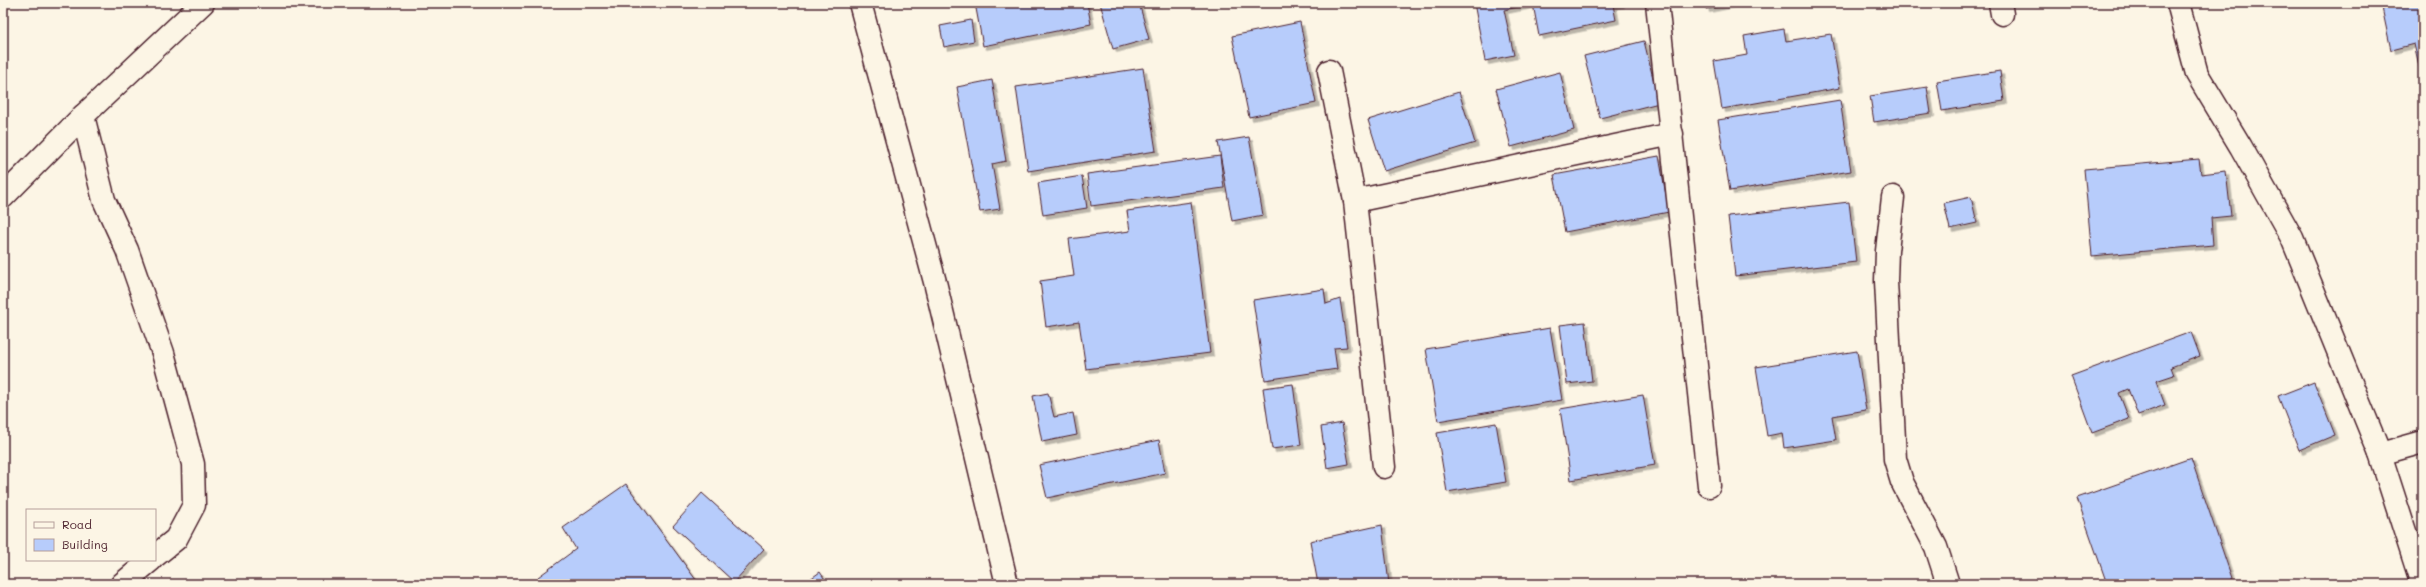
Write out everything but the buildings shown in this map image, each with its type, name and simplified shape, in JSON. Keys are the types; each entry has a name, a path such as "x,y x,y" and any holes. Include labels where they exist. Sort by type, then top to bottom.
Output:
{"street":[{"path":"3,198 83,116 203,3"},
{"path":"860,3 935,282 1007,584"},
{"path":"1657,3 1709,486"},
{"path":"2178,3 2197,74 2241,147 2292,238 2380,454 2422,584"},
{"path":"1329,71 1355,202 1384,467"},
{"path":"83,116 104,200 127,250 163,353 193,464 194,505 176,539 156,555"},
{"path":"1355,202 1672,134"},
{"path":"1894,198 1886,281 1895,459 1902,482 1936,547 1948,584"},
{"path":"2380,454 2423,442"},
{"path":"122,584 150,561"}]}
